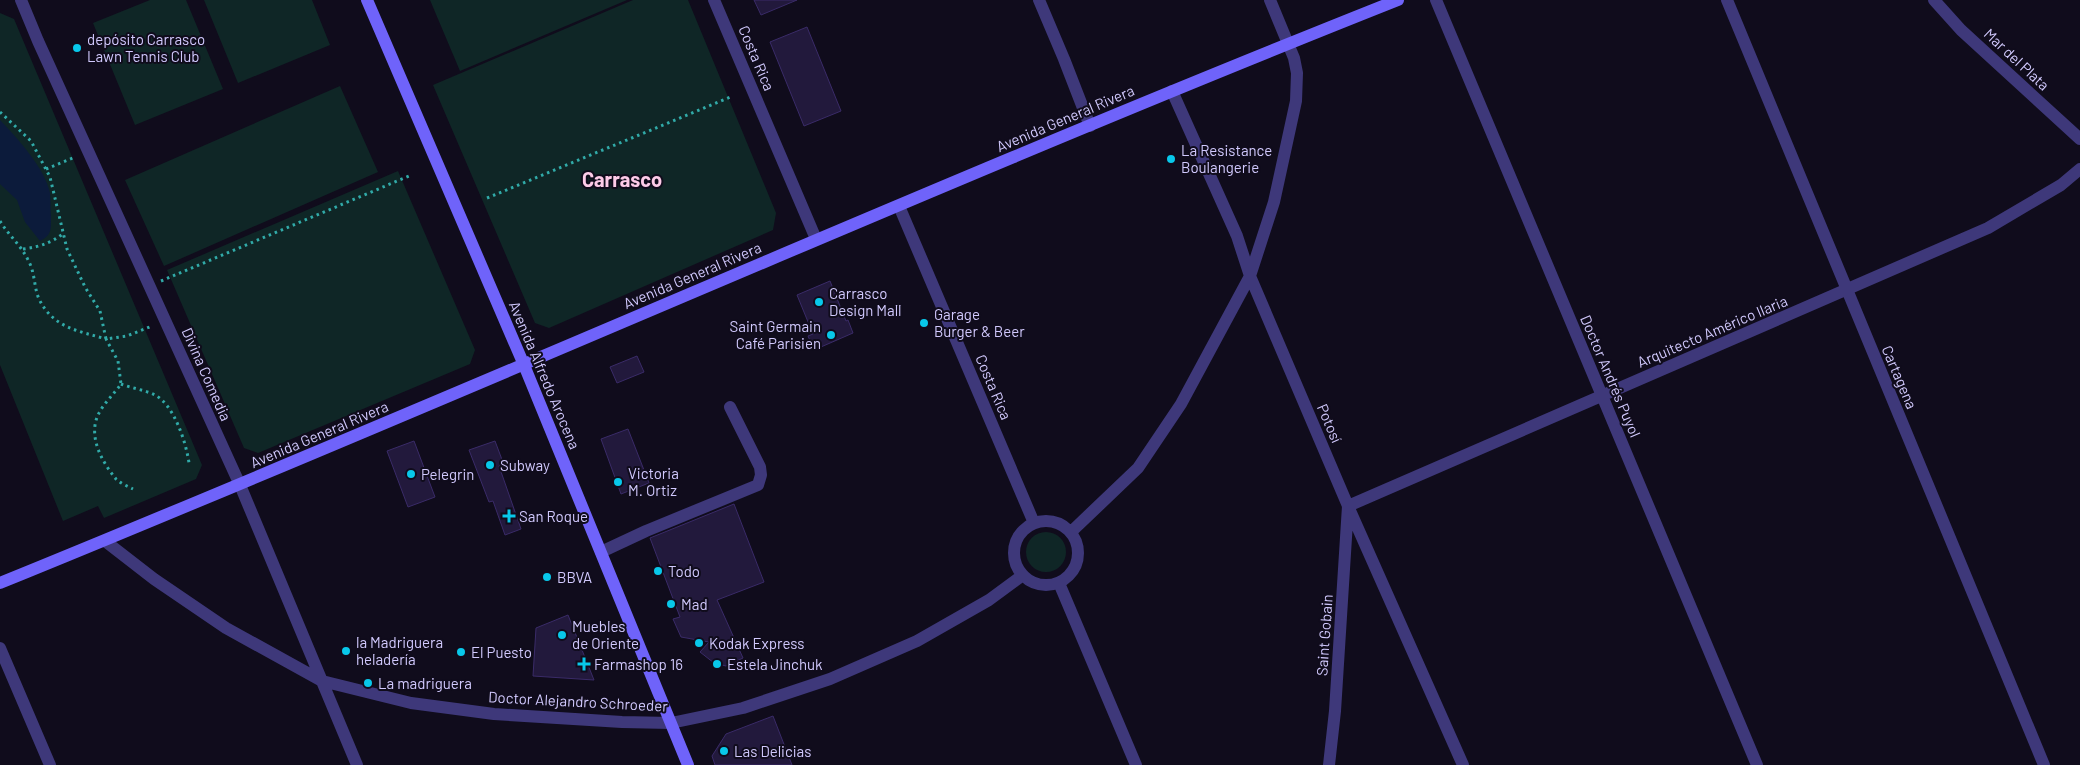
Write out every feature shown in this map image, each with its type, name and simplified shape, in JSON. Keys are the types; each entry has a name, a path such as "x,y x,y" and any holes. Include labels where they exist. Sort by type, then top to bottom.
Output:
{"main road":[{"name":"Avenida Alfredo Arocena","path":"367,0 524,365 688,765"},
{"name":"Avenida General Rivera","path":"0,583 240,485 816,239 900,206 1172,91 1398,0"}],"street":[{"name":"Divina Comedia","path":"21,0 240,485 357,765"},
{"name":"Costa Rica","path":"714,0 816,239"},
{"path":"1039,0 1090,126"},
{"path":"1071,532 1138,468 1181,404 1250,276 1274,202 1296,101 1298,73 1270,0"},
{"name":"Doctor Andrés Puyol","path":"1436,0 1757,765"},
{"name":"Cartagena","path":"1727,0 2044,765"},
{"name":"Mar del Plata","path":"1934,0 1961,30 2080,140"},
{"name":"Potosí","path":"1172,91 1237,236 1250,276 1348,506 1463,765"},
{"name":"Arquitecto Américo Ilaria","path":"1348,506 1988,228 2061,185 2079,172"},
{"name":"Costa Rica","path":"900,206 1034,523"},
{"path":"601,552 646,531 758,485 761,475 760,467 730,407"},
{"name":"Saint Gobain","path":"1329,765 1335,711 1348,506"},
{"path":"1047,520 1066,527 1071,532 1078,545 1078,560 1071,574 1059,583 1043,585 1023,575 1014,559 1014,550 1020,534 1034,523 1047,520"},
{"name":"Doctor Alejandro Schroeder","path":"105,541 154,579 226,628 322,681 411,703 494,714 671,723 743,708 830,679 917,641 989,600 1023,575"},
{"path":"1059,583 1136,765"},
{"path":"0,648 50,765"}],"path":[{"path":"487,198 733,96"},
{"path":"0,112 31,141 50,177 67,249 85,287 100,311 106,339 118,361 121,384 99,414 95,424 94,439 105,462 118,480 133,489"},
{"path":"46,170 88,152"},
{"path":"150,287 409,176"},
{"path":"0,221 23,249 31,265 39,299 50,314 67,329 106,339 127,336 165,321"},
{"path":"23,249 52,242 64,233"},
{"path":"121,384 155,395 174,415 186,445 189,463"}],"green space":[{"path":"150,0 186,0 223,89 135,125 93,23"},
{"path":"204,0 312,0 330,45 238,83"},
{"path":"430,0 627,0 460,71"},
{"path":"633,0 688,0 776,213 773,230 549,328 535,323 433,85"},
{"path":"0,13 14,19 202,465 196,479 104,518 98,506 63,521 0,365"},
{"path":"340,86 378,172 164,266 125,180"},
{"path":"398,171 475,350 470,364 258,453 244,448 167,270"},
{"path":"1046,532 1060,538 1066,552 1060,566 1046,572 1032,566 1026,552 1032,538"}],"water":[{"path":"0,120 30,154 47,183 50,193 51,228 49,234 40,241 25,222 17,200 0,184"}],"building":[{"path":"754,0 797,0 761,15"},
{"path":"807,27 841,111 804,126 770,42"},
{"path":"830,281 846,321 848,320 853,333 814,350 808,336 813,334 797,295"},
{"path":"637,356 644,372 617,383 610,367"},
{"path":"628,429 649,483 621,494 601,439"},
{"name":"Pelegrin","path":"414,441 435,497 408,507 387,451"},
{"path":"495,441 504,465 499,466 521,529 505,535 493,501 489,502 469,450"},
{"path":"734,504 764,582 717,600 743,658 726,666 714,663 700,652 709,642 681,637 673,619 680,617 650,538"},
{"path":"568,615 594,680 533,676 536,628"},
{"path":"773,716 792,765 715,765 712,756 726,734"}],"place":[{"name":"depósito Carrasco Lawn Tennis Club","path":"77,48"},
{"name":"La Resistance Boulangerie","path":"1171,159"},
{"name":"Carrasco Design Mall","path":"819,302"},
{"name":"Garage Burger & Beer","path":"924,323"},
{"name":"Saint Germain Café Parisien","path":"831,335"},
{"name":"Subway","path":"490,465"},
{"name":"Pelegrin","path":"411,474"},
{"name":"Victoria M. Ortiz","path":"618,482"},
{"name":"San Roque","path":"509,516"},
{"name":"Todo","path":"658,571"},
{"name":"BBVA","path":"547,577"},
{"name":"Mad","path":"671,604"},
{"name":"Muebles de Oriente","path":"562,635"},
{"name":"Kodak Express","path":"699,643"},
{"name":"la Madriguera heladería","path":"346,651"},
{"name":"El Puesto","path":"461,652"},
{"name":"Farmashop 16","path":"584,664"},
{"name":"Estela Jinchuk","path":"717,664"},
{"name":"La madriguera","path":"368,683"},
{"name":"Las Delicias","path":"724,751"}],"district":[{"name":"Carrasco","path":"622,179"}]}
